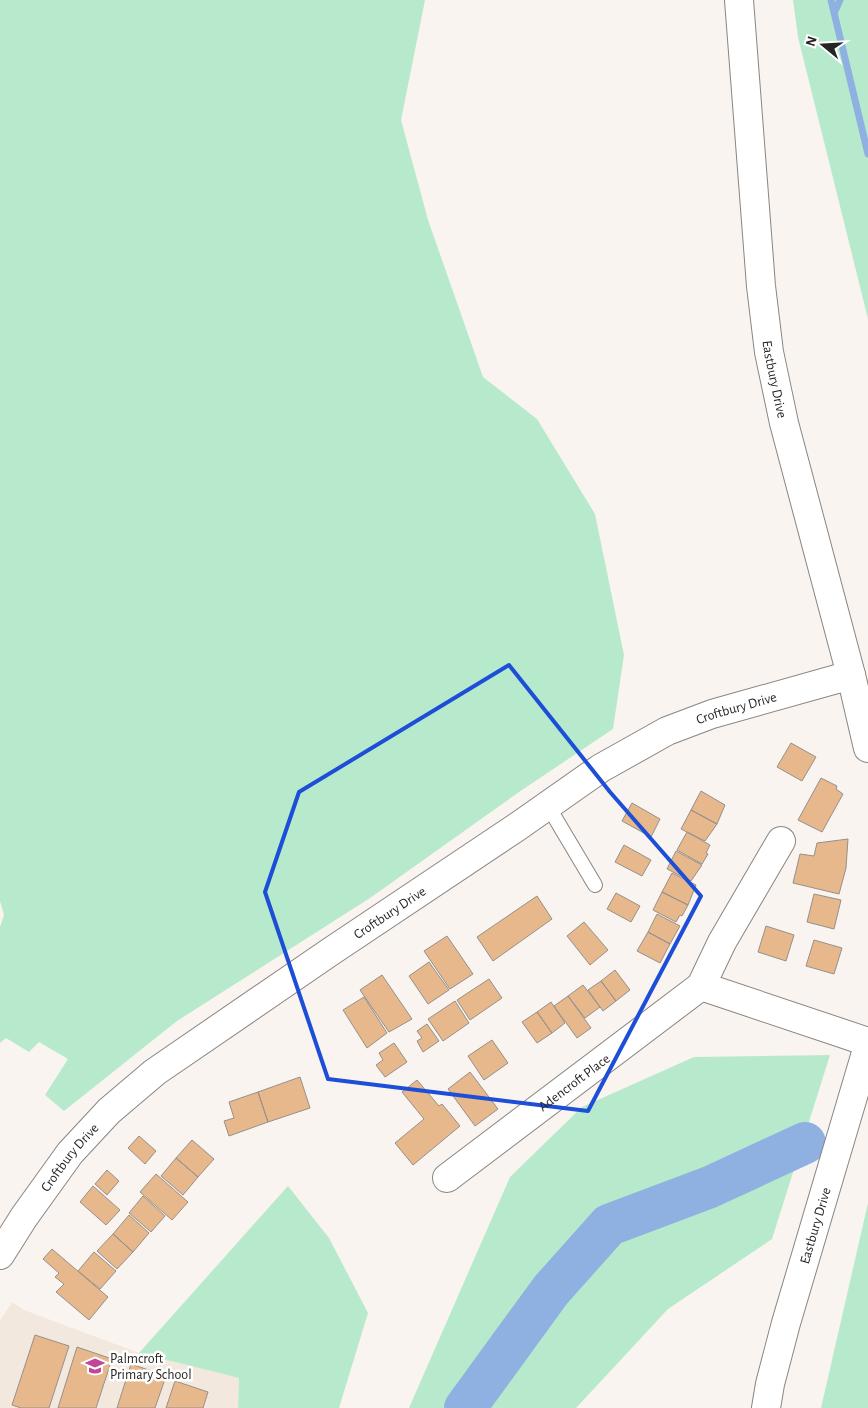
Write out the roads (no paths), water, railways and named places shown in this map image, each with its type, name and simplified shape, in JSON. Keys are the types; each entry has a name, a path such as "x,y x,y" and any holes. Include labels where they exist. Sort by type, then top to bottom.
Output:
{"street":[{"name":"Eastbury Drive","path":"739,0 761,286 768,352 784,423 851,675 868,748"},
{"name":"Croftbury Drive","path":"0,1255 24,1217 70,1153 110,1111 155,1072 330,952 608,764 667,731 712,714 851,675"},
{"name":"Adencroft Place","path":"447,1178 701,986 722,942 781,841"},
{"path":"701,986 868,1044"},
{"name":"Eastbury Drive","path":"766,1408 770,1384 786,1323 868,1044"}],"lane":[{"path":"548,806 595,885"}],"waterway":[{"path":"831,0 868,154"},
{"path":"834,13 840,0"},
{"path":"465,1408 551,1290 609,1225 710,1187 805,1143"}],"place":[{"name":"Palmcroft Primary School","path":"95,1366"}]}
